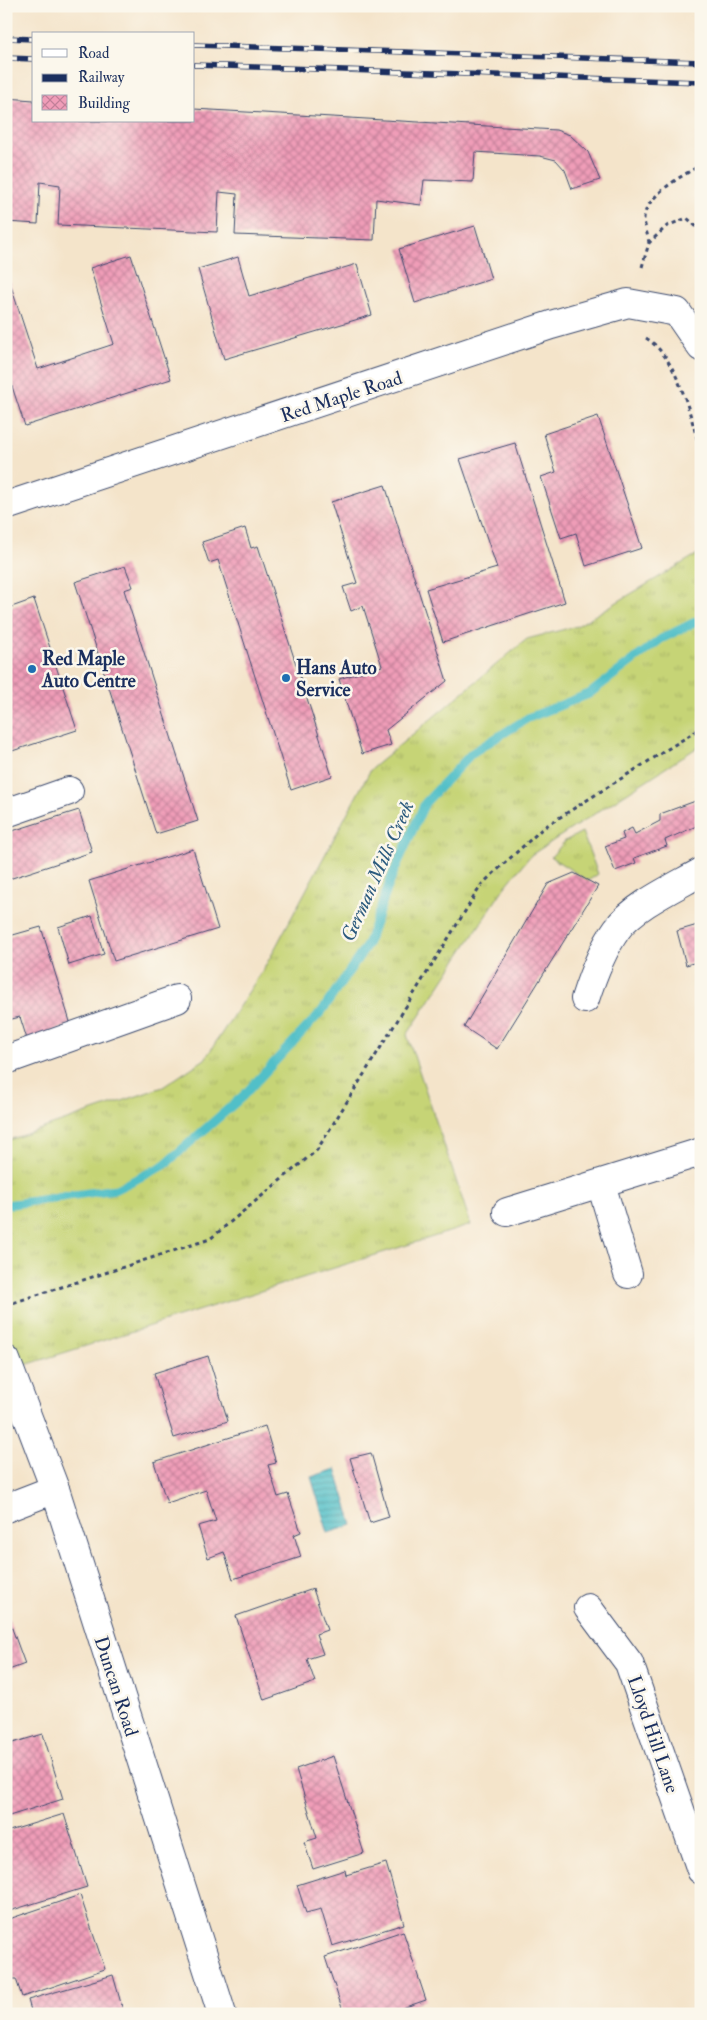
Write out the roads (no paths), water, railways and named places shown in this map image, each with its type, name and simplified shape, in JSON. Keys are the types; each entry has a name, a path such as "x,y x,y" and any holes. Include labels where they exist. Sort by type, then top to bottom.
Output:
{"street":[{"name":"Red Maple Road","path":"6,506 551,325 628,303 678,312 701,347"},
{"path":"6,813 69,791"},
{"path":"584,999 597,963 618,927 646,903 701,872"},
{"path":"6,1060 177,999"},
{"path":"507,1212 701,1152"},
{"path":"601,1184 628,1274"},
{"name":"Duncan Road","path":"6,1360 55,1489 222,2014"},
{"path":"6,1508 55,1489"},
{"name":"Lloyd Hill Lane","path":"588,1608 629,1663 701,1870"}],"water":[{"path":"336,1469 353,1525 328,1533 311,1477"}],"waterway":[{"name":"German Mills Creek","path":"6,1205 116,1189 163,1166 243,1096 322,1011 367,945 392,876 425,803 472,753 528,718 589,694 661,639 701,619"}],"railway":[{"path":"6,38 32,39"},
{"path":"195,45 701,62"},
{"path":"6,58 32,59"},
{"path":"195,65 701,82"}],"place":[{"name":"Red Maple Auto Centre","path":"32,669"},
{"name":"Hans Auto Service","path":"286,678"}]}
